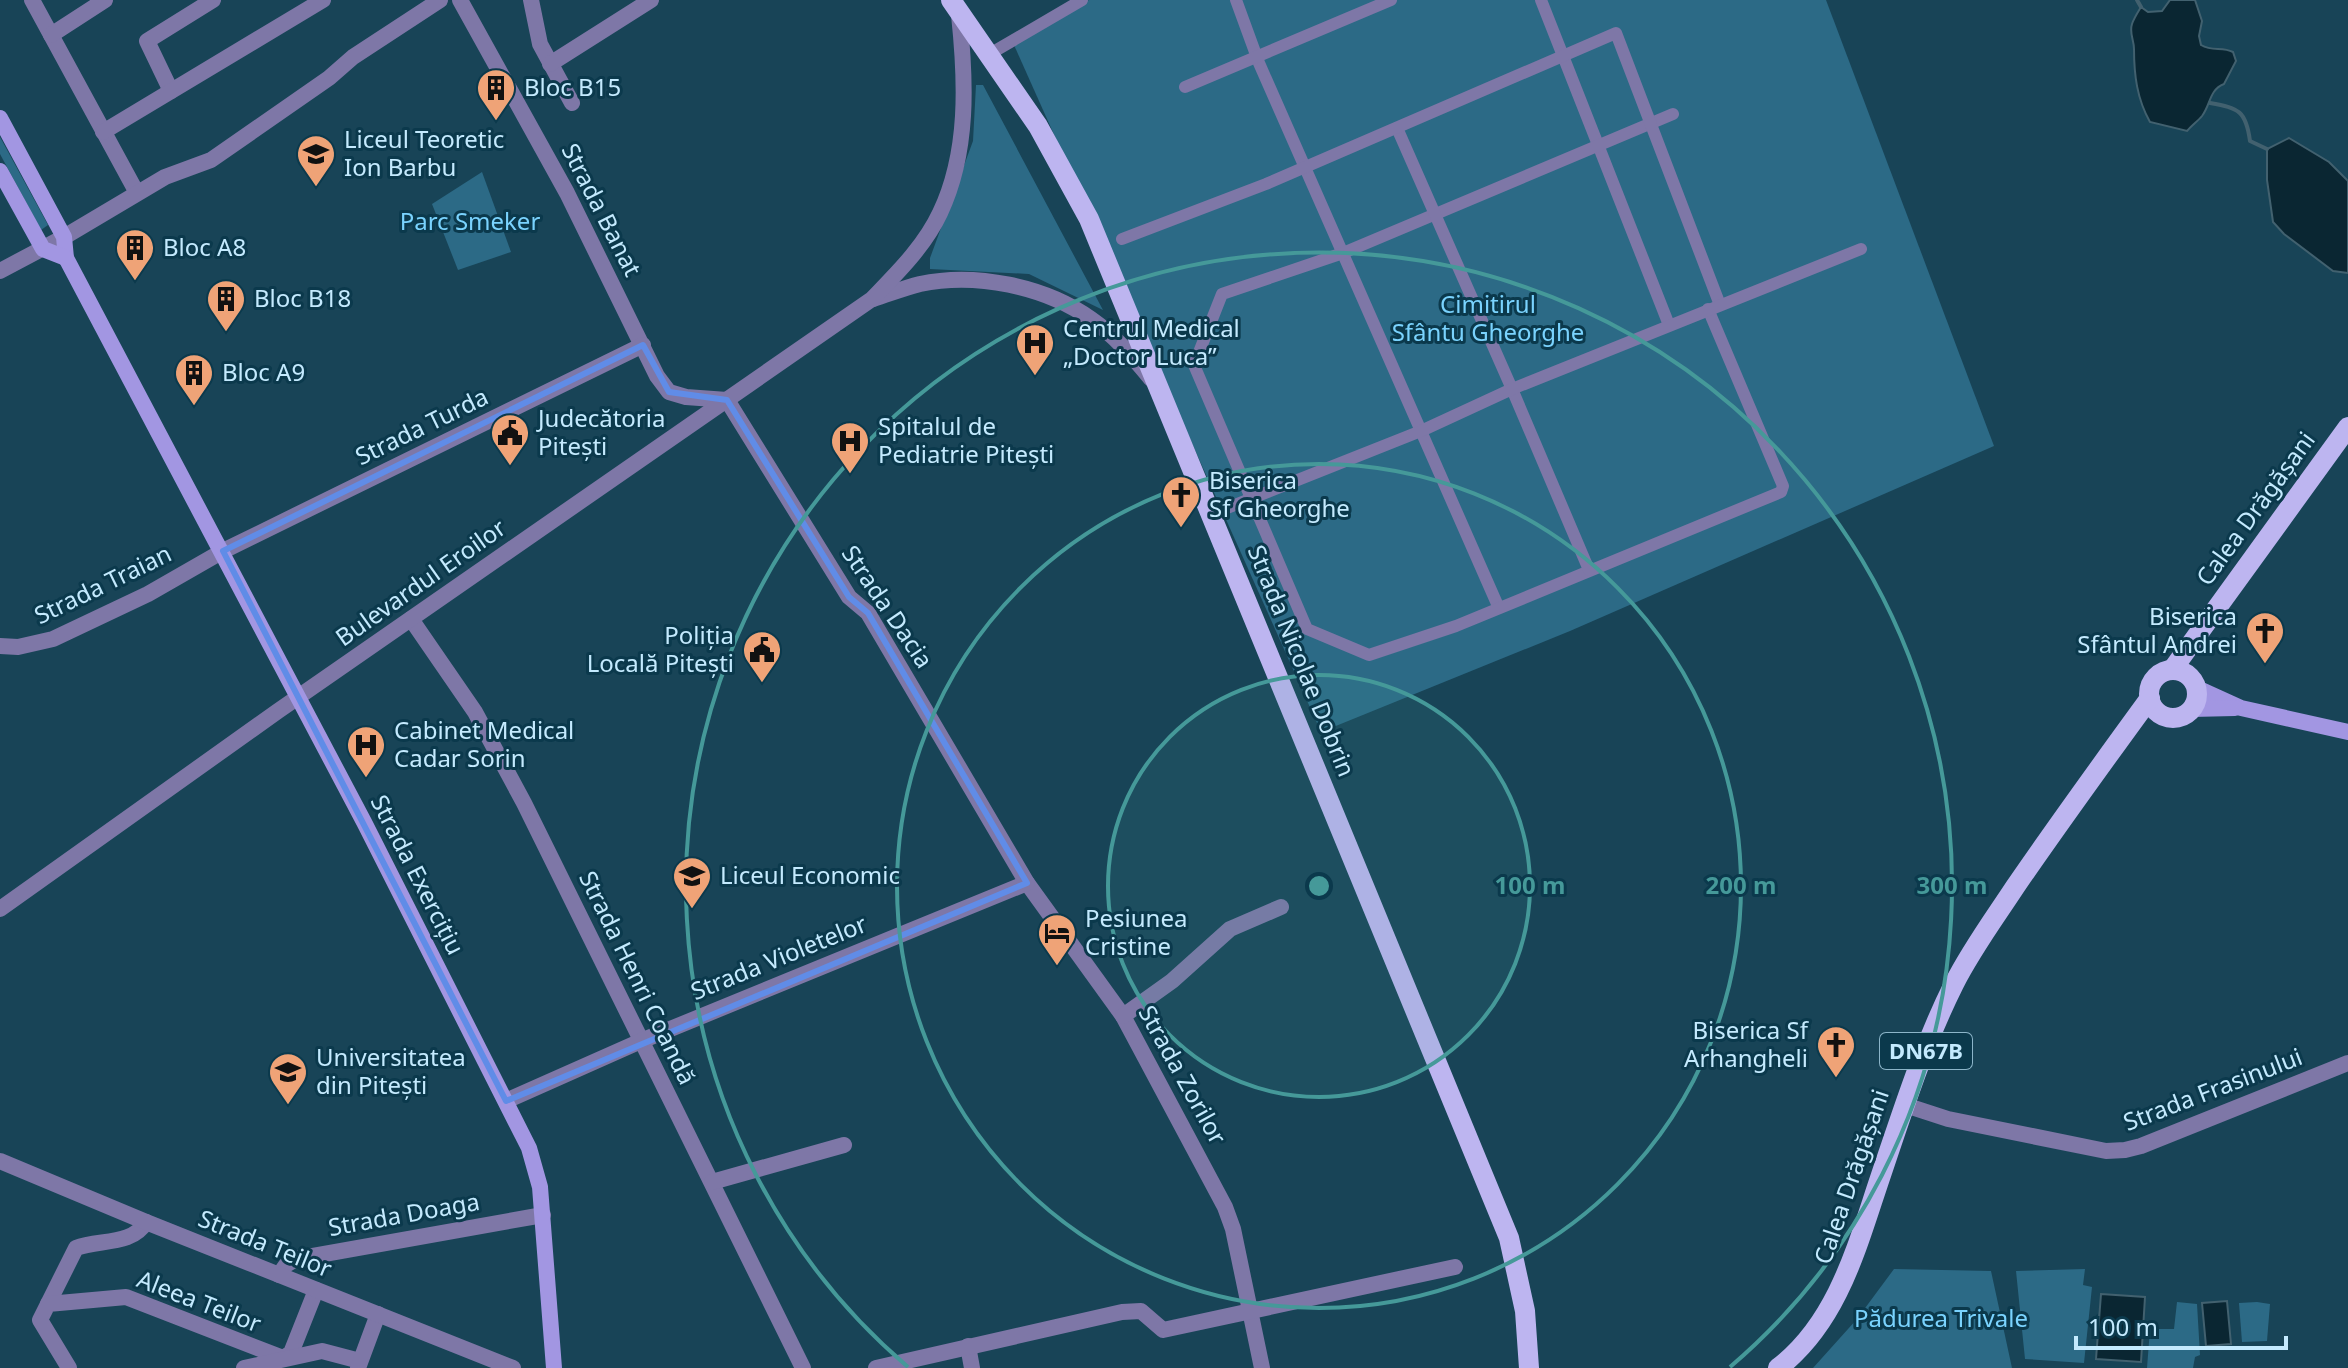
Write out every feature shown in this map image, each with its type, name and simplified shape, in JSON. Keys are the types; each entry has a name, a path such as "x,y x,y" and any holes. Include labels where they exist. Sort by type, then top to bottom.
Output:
{"main road":[{"name":"Strada Nicolae Dobrin","path":"944,0 955,7 1038,126 1089,219 1509,1238 1518,1274 1531,1364"},
{"name":"Strada Exercițiu","path":"0,118 64,237 66,258 223,551 506,1101 535,1165 543,1215 554,1368"},
{"path":"0,171 43,249 66,258"},
{"name":"Calea Drăgășani","path":"2186,678 2206,622 2348,427"},
{"path":"2186,678 2195,703 2178,717 2163,716 2152,705 2150,698 2150,690 2157,676 2186,678 2241,708"},
{"name":"Calea Drăgășani","path":"1778,1368 1803,1345 1823,1318 1852,1262 1905,1105 1939,1016 1968,957 2150,698"},
{"path":"2191,709 2241,708 2348,732"},
{"name":"Calea Drăgășani","path":"2112,750 2163,716"}],"street":[{"path":"32,0 137,193"},
{"path":"51,35 105,0"},
{"path":"171,91 147,41 213,0"},
{"path":"103,132 323,0"},
{"path":"0,271 165,177 211,160 329,78 353,57 440,0"},
{"name":"Strada Banat","path":"460,0 567,193 657,376 669,392 686,397 727,400"},
{"path":"531,0 540,44 572,103"},
{"path":"550,64 651,0"},
{"path":"988,55 1082,0"},
{"path":"1236,0 1257,56 1498,606"},
{"path":"1185,87 1391,0"},
{"path":"1541,0 1669,325"},
{"name":"Bulevardul Eroilor","path":"0,909 298,697 872,299 925,240 940,215 954,180 961,140 964,92 955,7"},
{"path":"1122,239 1305,167 1616,33 1650,124 1714,307 1783,486 1781,492 1498,606 1456,626 1369,655 1307,629 1194,365 1222,294 1343,253 1435,215 1598,145 1650,124 1673,114"},
{"path":"1397,128 1589,570"},
{"path":"1212,514 1861,249"},
{"name":"Bulevardul Eroilor","path":"872,299 921,284 948,281 1010,285 1037,293 1089,318 1125,348 1157,387"},
{"name":"Strada Turda","path":"223,551 643,345"},
{"name":"Strada Dacia","path":"727,400 849,597 868,613 1027,883"},
{"name":"Strada Traian","path":"0,646 18,647 53,639 148,594 223,551"},
{"name":"Strada Henri Coandă","path":"411,619 475,712 524,803 803,1368"},
{"name":"Strada Zorilor","path":"1027,883 1123,1016 1221,1197 1233,1229 1262,1368"},
{"name":"Strada Violetelor","path":"506,1101 641,1041 1027,883"},
{"path":"1123,1016 1172,981 1230,929 1281,907"},
{"name":"Strada Frasinului","path":"1905,1105 1948,1119 2106,1151 2125,1150 2160,1140 2348,1063"},
{"path":"712,1182 844,1145"},
{"name":"Strada Teilor","path":"0,1161 513,1368"},
{"name":"Strada Doaga","path":"279,1275 286,1265 296,1259 543,1215"},
{"name":"Aleea Teilor","path":"48,1304 76,1248 90,1242 132,1237 140,1232 146,1222"},
{"path":"876,1368 1122,1312 1141,1311 1163,1330 1455,1267"},
{"name":"Aleea Teilor","path":"283,1358 291,1353 316,1290"},
{"name":"Aleea Teilor","path":"48,1304 126,1297 283,1358"},
{"path":"48,1304 40,1320 69,1368"},
{"name":"Aleea Teilor","path":"244,1368 322,1351 359,1365 378,1314"},
{"path":"968,1346 972,1368"}],"highlighted area":[{"path":"643,345 669,392 727,400 849,597 868,613 1027,883 506,1101 223,551"}],"green space":[{"name":"Cimitirul Sfântu Gheorghe","path":"1089,0 1826,0 1994,446 1570,631 1321,732 1014,45"},
{"path":"976,85 983,85 1103,310 1029,274 930,269 930,258 973,141"},
{"path":"0,137 48,225 41,230 0,154"},
{"name":"Parc Smeker","path":"482,172 511,252 458,270 432,204"},
{"name":"Pădurea Trivale","path":"1894,1269 1991,1271 2012,1368 1813,1368 1857,1319"},
{"path":"2085,1269 2083,1285 2092,1287 2084,1363 2025,1359 2016,1271"},
{"path":"2177,1302 2197,1304 2200,1355 2195,1357 2193,1368 2147,1368 2150,1329 2174,1329"},
{"path":"2239,1303 2270,1304 2267,1341 2242,1342"}],"shaded area":[{"path":"2170,0 2195,0 2202,21 2201,45 2233,52 2236,61 2202,116 2187,131 2150,122 2139,96 2136,77 2132,24 2141,7 2148,12 2162,11"},
{"path":"2289,138 2329,162 2348,181 2348,273 2333,271 2273,222 2267,180 2267,149"},
{"path":"2101,1294 2145,1297 2141,1362 2096,1359"},
{"path":"2227,1301 2231,1344 2206,1346 2202,1303"}],"waterway":[{"path":"2137,0 2141,7"},
{"path":"2210,103 2239,113 2246,123 2250,141 2267,149"}],"place":[{"name":"Bloc B15","path":"496,122"},
{"name":"Liceul Teoretic Ion Barbu","path":"316,188"},
{"name":"Bloc A8","path":"135,282"},
{"name":"Bloc B18","path":"226,333"},
{"name":"Centrul Medical „Doctor Luca”","path":"1035,377"},
{"name":"Bloc A9","path":"194,407"},
{"name":"Judecătoria Pitești","path":"510,467"},
{"name":"Spitalul de Pediatrie Pitești","path":"850,475"},
{"name":"Biserica Sf Gheorghe","path":"1181,529"},
{"name":"Biserica Sfântul Andrei","path":"2265,665"},
{"name":"Poliția Locală Pitești","path":"762,684"},
{"name":"Cabinet Medical Cadar Sorin","path":"366,779"},
{"name":"Liceul Economic","path":"692,910"},
{"name":"Pesiunea Cristine","path":"1057,967"},
{"name":"Biserica Sf Arhangheli","path":"1836,1079"},
{"name":"Universitatea din Pitești","path":"288,1106"}]}
